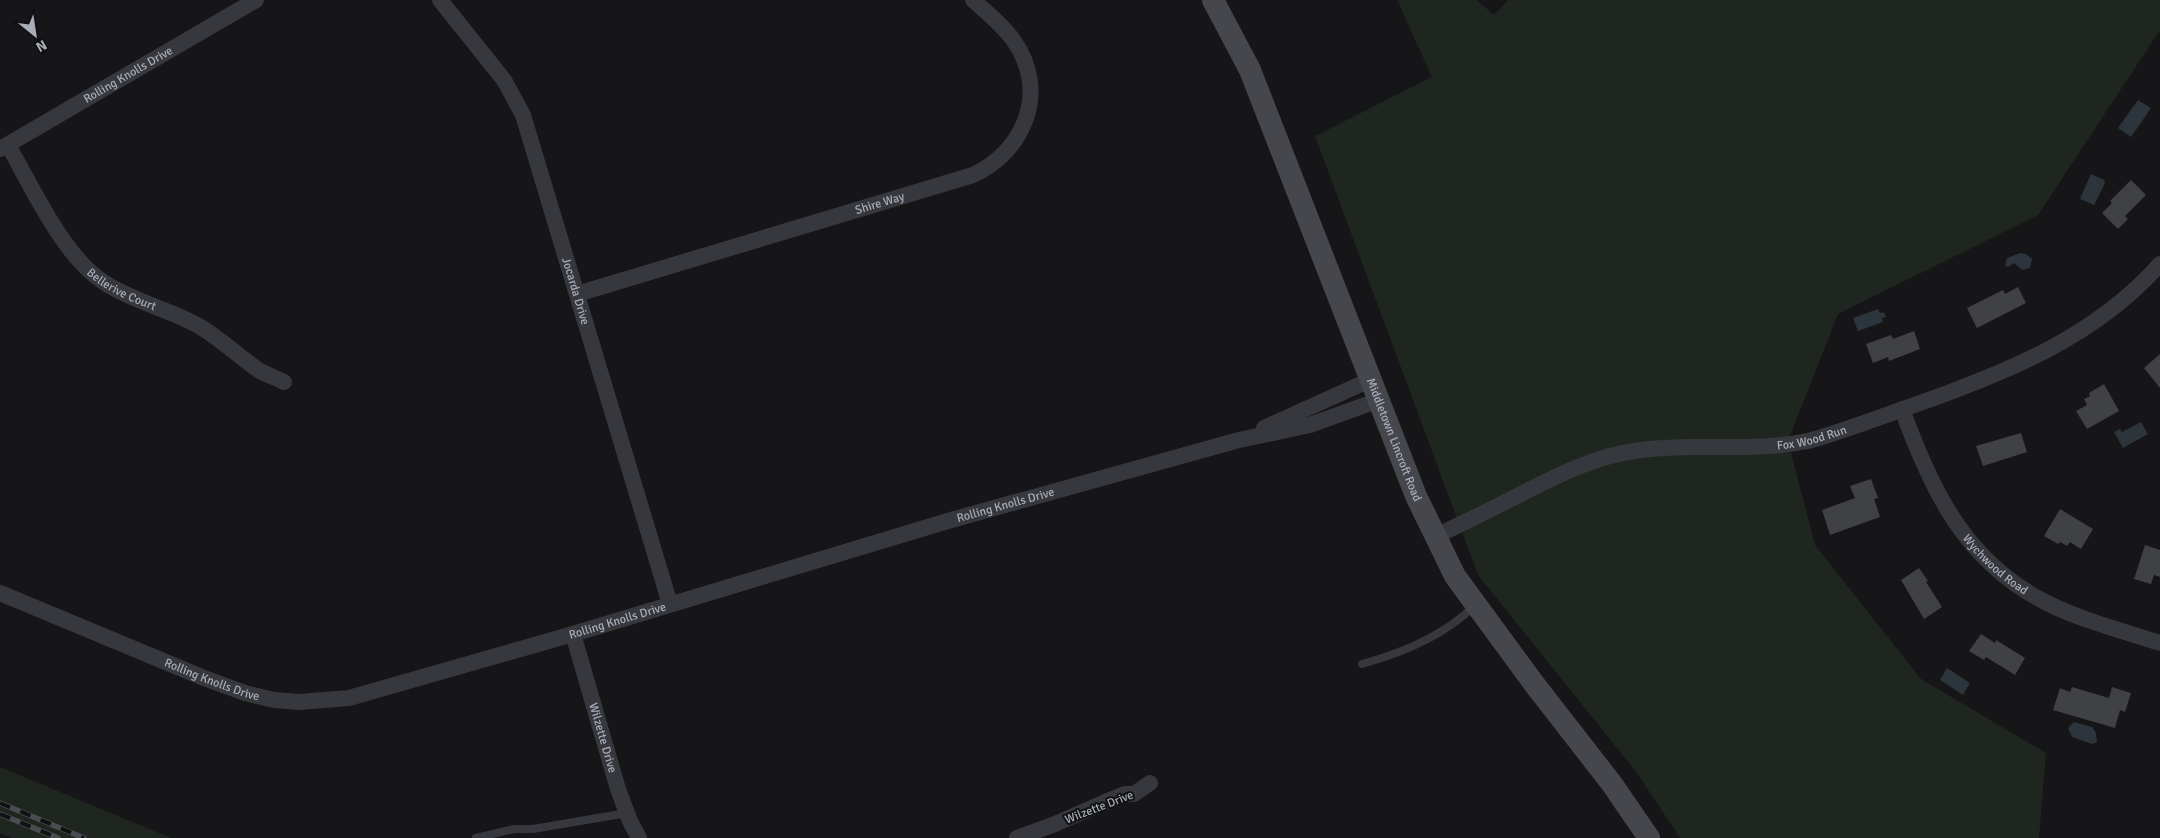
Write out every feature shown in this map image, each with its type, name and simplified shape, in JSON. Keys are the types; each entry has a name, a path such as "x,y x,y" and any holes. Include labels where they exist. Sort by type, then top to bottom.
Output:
{"main road":[{"name":"Middletown Lincroft Road","path":"1213,0 1250,70 1416,496 1455,576 1475,605 1612,784 1649,838"}],"street":[{"name":"Rolling Knolls Drive","path":"4,147 256,0"},
{"name":"Jocarda Drive","path":"440,0 504,80 520,107 670,604"},
{"name":"Shire Way","path":"577,294 973,176 988,168 1007,152 1019,136 1026,119 1030,88 1022,56 1014,41 974,0"},
{"name":"Bellerive Court","path":"4,147 63,239 90,272 120,291 192,322 224,342 260,371 284,382"},
{"name":"Fox Wood Run","path":"1436,536 1558,475 1619,454 1659,449 1787,446 1830,435 1996,376 2046,352 2103,316 2160,264"},
{"name":"Rolling Knolls Drive","path":"0,593 220,684 267,698 299,702 330,700 368,693 573,634 951,520 1239,440 1375,390"},
{"name":"Wychwood Road","path":"1902,409 1934,489 1954,521 1986,558 2022,588 2048,603 2076,616 2160,643"},
{"name":"Wilzette Drive","path":"573,634 627,813 640,838"},
{"name":"Wilzette Drive","path":"1017,838 1125,794 1134,794 1150,782"}],"lane":[{"path":"1362,664 1407,648 1435,635 1454,624 1475,605"},
{"path":"476,838 514,829 532,829 627,813"}],"shaded area":[{"path":"1397,0 1477,0 1494,15 1508,0 2160,0 2160,30 2038,215 1838,314 1788,441 1815,545 1921,679 2046,753 2039,838 1680,838 1637,773 1478,575 1315,136 1432,77"},
{"path":"2138,100 2151,108 2131,137 2118,128"},
{"path":"2091,174 2104,180 2105,183 2094,205 2080,199"},
{"path":"2020,253 2026,254 2032,259 2030,268 2022,270 2014,263 2008,267 2005,266 2007,258"},
{"path":"1878,309 1880,313 1884,312 1886,317 1882,318 1883,322 1858,331 1853,318"},
{"path":"2141,422 2148,434 2123,448 2114,432 2120,429 2122,432"},
{"path":"1947,668 1970,683 1963,695 1940,680"},
{"path":"2074,722 2092,727 2096,733 2097,742 2092,744 2072,737 2068,728"},
{"path":"0,767 171,838 12,838 0,833"}],"building":[{"path":"2131,180 2146,195 2125,216 2128,219 2118,229 2102,213 2112,203 2110,201"},
{"path":"2018,287 2026,303 1977,328 1967,308 2003,290 2005,294"},
{"path":"1914,331 1920,349 1889,361 1888,357 1873,363 1866,344 1891,335 1893,339"},
{"path":"2160,354 2160,388 2144,368"},
{"path":"2104,384 2119,411 2087,429 2076,411 2087,405 2084,399 2090,396 2089,393"},
{"path":"2021,433 2027,452 1983,466 1976,446"},
{"path":"1871,479 1878,498 1874,499 1880,517 1830,535 1822,510 1855,498 1850,486"},
{"path":"2060,509 2093,529 2081,549 2070,542 2067,546 2060,542 2058,544 2044,536"},
{"path":"2145,545 2160,550 2160,577 2154,575 2151,584 2134,579"},
{"path":"1919,568 1942,607 1924,619 1901,580"},
{"path":"1981,634 1995,643 1996,640 2025,658 2015,675 1986,657 1984,660 1969,651"},
{"path":"2072,687 2109,698 2112,687 2131,693 2125,712 2120,710 2115,728 2053,710 2060,688 2070,692"}],"railway":[{"path":"0,803 84,838"},
{"path":"0,814 58,838"}]}
